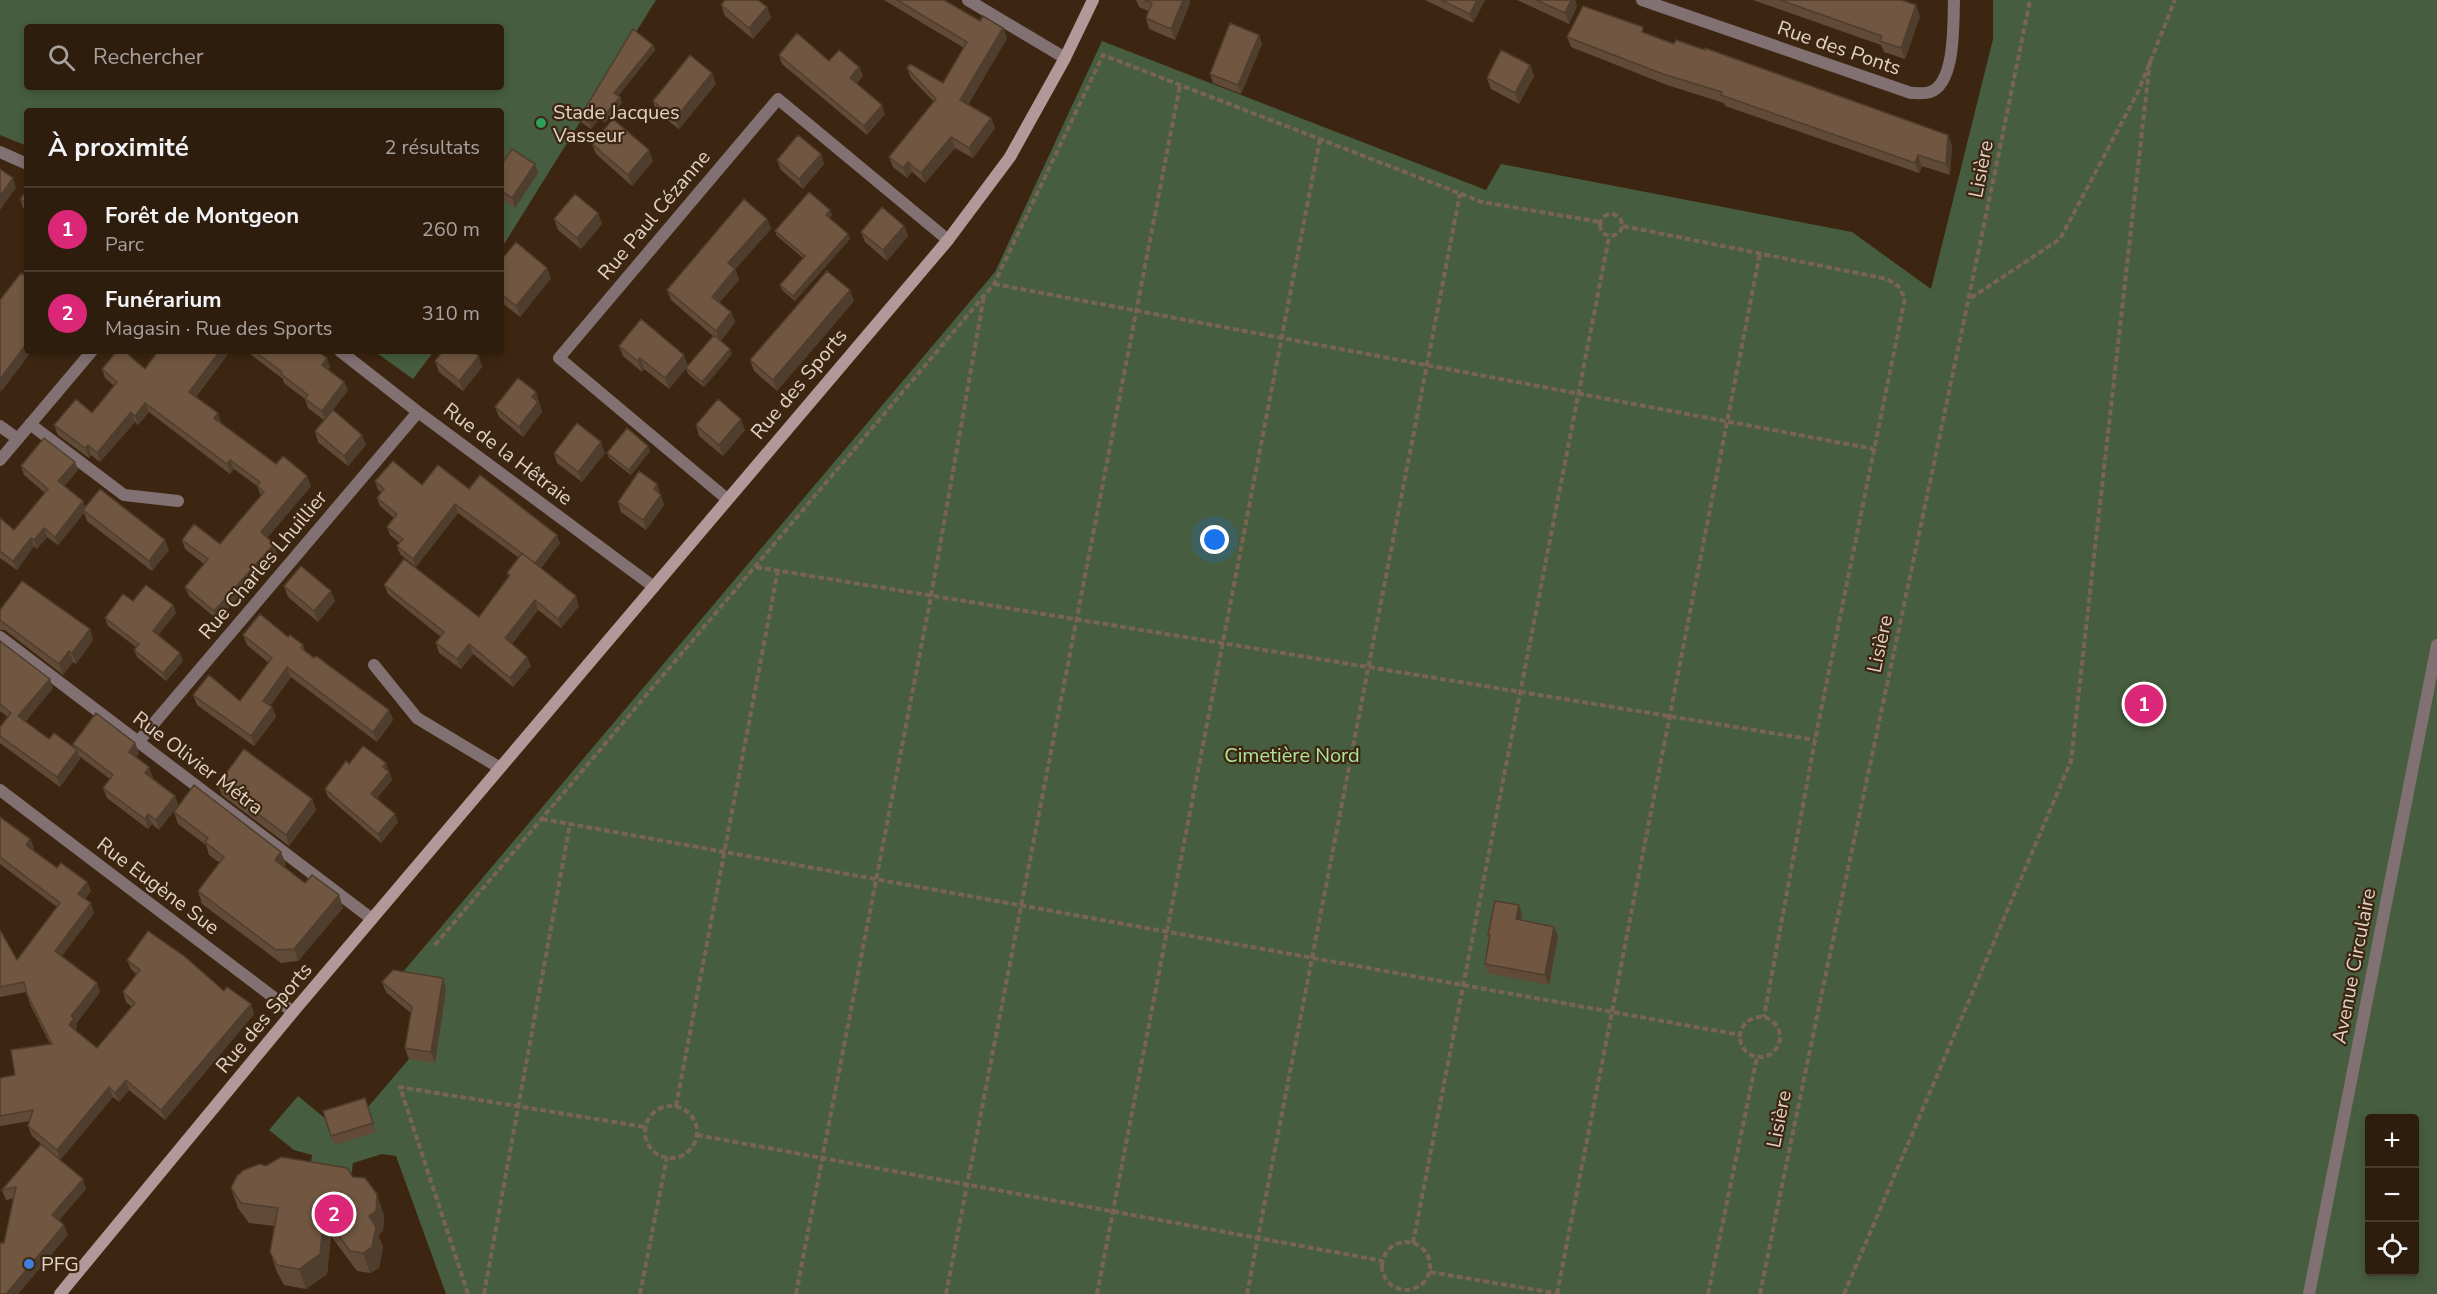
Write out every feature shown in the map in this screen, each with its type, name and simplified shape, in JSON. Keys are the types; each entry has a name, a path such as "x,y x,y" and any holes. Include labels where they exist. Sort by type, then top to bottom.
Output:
{"street":[{"path":"968,0 1065,58"},
{"name":"Rue des Sports","path":"60,1294 293,1012 948,240 1010,157 1065,58 1093,0"},
{"name":"Rue des Ponts","path":"1642,0 1911,93 1931,92 1943,82 1949,66 1954,0"},
{"name":"Rue Paul Cézanne","path":"727,499 559,358 778,99 948,240"},
{"path":"0,152 24,163"},
{"path":"0,460 89,354"},
{"name":"Rue de la Hêtraie","path":"344,354 418,412 654,587"},
{"name":"Rue Charles Lhuillier","path":"138,742 418,412"},
{"path":"30,424 124,495 178,501"},
{"path":"0,426 18,439"},
{"name":"Rue Olivier Métra","path":"0,637 372,920"},
{"name":"Avenue Circulaire","path":"2309,1294 2437,645"},
{"path":"374,665 417,718 500,768"},
{"name":"Rue Eugène Sue","path":"0,790 293,1012"}],"path":[{"name":"Lisière","path":"1760,1294 1824,973 1970,298 2030,0"},
{"path":"1970,298 2060,239 2138,92 2175,0"},
{"path":"435,945 994,284 1103,54 1482,202 1600,222"},
{"path":"1844,1294 2071,761 2150,61"},
{"path":"946,1294 1074,619 1180,85"},
{"path":"1097,1294 1320,139"},
{"path":"1247,1294 1460,194"},
{"path":"1600,222 1606,215 1612,214 1621,219 1623,226 1618,234 1609,237"},
{"path":"1600,222 1602,232 1609,237"},
{"path":"1623,226 1887,279 1898,286 1905,298 1815,740 1764,1017"},
{"path":"1413,1243 1609,237"},
{"path":"1557,1294 1760,253"},
{"path":"994,284 1874,449"},
{"path":"796,1294 931,596 984,296"},
{"path":"756,567 1815,740"},
{"path":"676,1106 778,570"},
{"path":"541,819 1740,1035"},
{"path":"484,1294 570,824"},
{"path":"1764,1017 1777,1027 1780,1042 1770,1055 1757,1058 1743,1048 1740,1035 1747,1022 1764,1017"},
{"path":"1708,1294 1757,1058"},
{"path":"468,1294 400,1087 645,1127"},
{"path":"665,1106 676,1106 692,1116 697,1135 693,1146 686,1153 667,1157 650,1148 645,1138 645,1127 656,1110 665,1106"},
{"path":"697,1135 1383,1261"},
{"path":"640,1294 667,1157"},
{"path":"1413,1243 1428,1256 1430,1272 1418,1287 1405,1292 1394,1287 1385,1278 1383,1261 1395,1245 1413,1243"},
{"path":"1430,1272 1561,1294"}],"green space":[{"name":"Stade Jacques Vasseur","path":"0,0 656,0 504,244 504,108 24,108 24,145 0,135"},
{"name":"Cimetière Nord","path":"1993,0 2437,0 2437,1294 446,1294 396,1156 382,1154 353,1163 350,1183 309,1176 312,1155 294,1150 269,1130 298,1096 327,1120 368,1107 409,1059 416,1017 386,992 995,272 1102,41 1486,190 1501,164 1852,232 1931,289 1993,39"},
{"path":"378,354 432,354 413,379"}],"building":[{"path":"725,0 758,0 767,7 749,28 721,5"},
{"path":"897,0 944,0 980,21 983,16 1003,28 960,100 991,118 969,148 951,137 921,173 908,162 903,168 889,157 936,99 907,68 910,64 943,83 967,42"},
{"path":"1144,0 1183,0 1171,29 1146,18 1152,3"},
{"path":"1441,0 1477,0 1470,14"},
{"path":"1536,0 1571,0 1565,13"},
{"path":"1780,0 1901,0 1916,5 1901,48 1880,41 1882,36"},
{"path":"1583,6 1643,27 1642,32 1674,44 1676,40 1705,50 1705,48 1948,135 1946,164 1918,155 1915,163 1721,95 1722,92 1663,74 1567,37"},
{"path":"1230,23 1259,35 1238,85 1210,74"},
{"path":"633,29 653,45 614,93 620,97 603,117 598,113 589,123 580,117"},
{"path":"797,33 829,61 839,50 859,67 850,78 882,105 864,126 779,55"},
{"path":"1501,50 1530,65 1515,93 1487,78"},
{"path":"690,55 712,73 675,119 653,101"},
{"path":"613,119 649,150 628,175 592,144"},
{"path":"798,135 821,154 799,179 777,160"},
{"path":"512,149 535,164 512,198 504,193 504,161"},
{"path":"0,169 13,178 0,196"},
{"path":"809,192 830,210 826,215 848,234 793,296 780,285 805,256 775,231"},
{"path":"575,194 598,213 577,238 554,219"},
{"path":"744,199 767,219 728,263 735,269 712,297 731,312 716,331 667,290"},
{"path":"882,207 904,226 883,250 861,232"},
{"path":"516,242 547,268 516,306 504,296 504,256"},
{"path":"827,271 850,290 773,380 750,360"},
{"path":"21,273 24,274 24,347 0,379 0,300"},
{"path":"641,319 684,355 665,378 640,358 638,361 619,346"},
{"path":"714,335 730,349 702,382 686,368"},
{"path":"114,354 128,354 145,369 156,354 218,354 189,392 218,413 214,418 276,464 283,456 307,476 261,532 274,544 214,611 185,587 208,559 182,540 194,524 220,544 264,492 257,486 260,482 230,460 227,464 145,403 135,416 131,412 97,453 88,445 85,448 54,425 76,399 92,413 117,382 102,369"},
{"path":"258,354 321,354 327,358 322,365 344,382 322,411 305,399 308,395 281,374 282,372"},
{"path":"441,354 476,354 479,356 459,381 435,361"},
{"path":"518,378 536,392 532,397 538,402 519,427 495,407"},
{"path":"718,399 741,419 719,445 696,425"},
{"path":"333,410 362,435 344,456 315,431"},
{"path":"577,423 601,442 578,472 554,453"},
{"path":"627,428 648,446 629,470 607,453"},
{"path":"44,438 75,462 58,481 83,501 55,537 44,528 34,540 31,538 13,561 0,551 0,518 14,530 48,489 21,466"},
{"path":"393,461 422,485 438,465 469,489 480,475 557,535 535,563 455,504 413,559 397,546 403,539 387,527 397,514 377,498 384,489 375,481"},
{"path":"639,471 657,484 654,489 661,495 643,520 618,502"},
{"path":"100,489 165,540 149,561 83,510"},
{"path":"522,553 576,596 558,619 535,600 505,638 527,657 510,678 469,644 457,659 436,643 444,632 384,585 404,559 479,617 510,575 507,573"},
{"path":"301,566 331,591 314,611 284,586"},
{"path":"22,581 90,629 72,653 69,651 59,664 0,620 0,610"},
{"path":"146,585 173,605 153,631 180,653 163,673 134,650 139,644 105,618 123,594 133,601"},
{"path":"260,614 288,637 290,635 303,645 301,648 314,658 316,656 389,710 373,732 287,667 263,701 272,707 251,736 193,695 209,675 240,701 272,658 243,635"},
{"path":"0,641 50,679 18,716 49,739 54,733 77,750 57,777 0,736 0,727 11,713 0,704"},
{"path":"96,713 135,743 129,752 149,767 145,773 175,796 156,820 148,814 145,819 103,788 113,775 73,744"},
{"path":"363,746 386,763 383,767 389,772 371,794 395,814 378,834 325,789 346,761 349,764"},
{"path":"244,749 312,799 286,835 218,784"},
{"path":"194,785 281,852 275,860 305,883 312,875 339,895 294,949 276,950 198,891 224,857 205,842 208,838 174,812"},
{"path":"0,817 30,839 26,845 57,868 61,863 87,882 78,894 91,903 55,951 97,983 71,1016 74,1018 69,1025 97,1048 135,1003 123,992 140,970 127,960 148,931 184,956 224,991 227,987 251,1004 161,1110 126,1080 115,1093 109,1087 57,1150 28,1126 33,1110 0,1116 0,1078 15,1075 11,1050 52,1044 27,994 24,982 0,987 0,930 17,960 60,903 0,857"},
{"path":"1495,901 1519,905 1516,919 1554,927 1545,975 1485,964"},
{"path":"393,970 443,978 431,1052 405,1048 412,1007 382,982"},
{"path":"365,1098 373,1123 331,1136 323,1111"},
{"path":"41,1144 83,1179 52,1215 64,1225 6,1294 0,1294 0,1243 4,1243 16,1187 2,1190"},
{"path":"281,1157 347,1168 353,1177 365,1178 377,1194 376,1211 369,1216 376,1227 372,1247 363,1253 350,1251 324,1216 320,1254 299,1269 277,1265 270,1252 278,1208 241,1203 231,1188 237,1176 244,1170 260,1164 266,1166"}],"place":[{"name":"Stade Jacques Vasseur","path":"541,123"},
{"name":"Forêt de Montgeon","path":"2144,704"},
{"name":"Funérarium","path":"334,1214"},
{"name":"PFG","path":"29,1264"}]}
